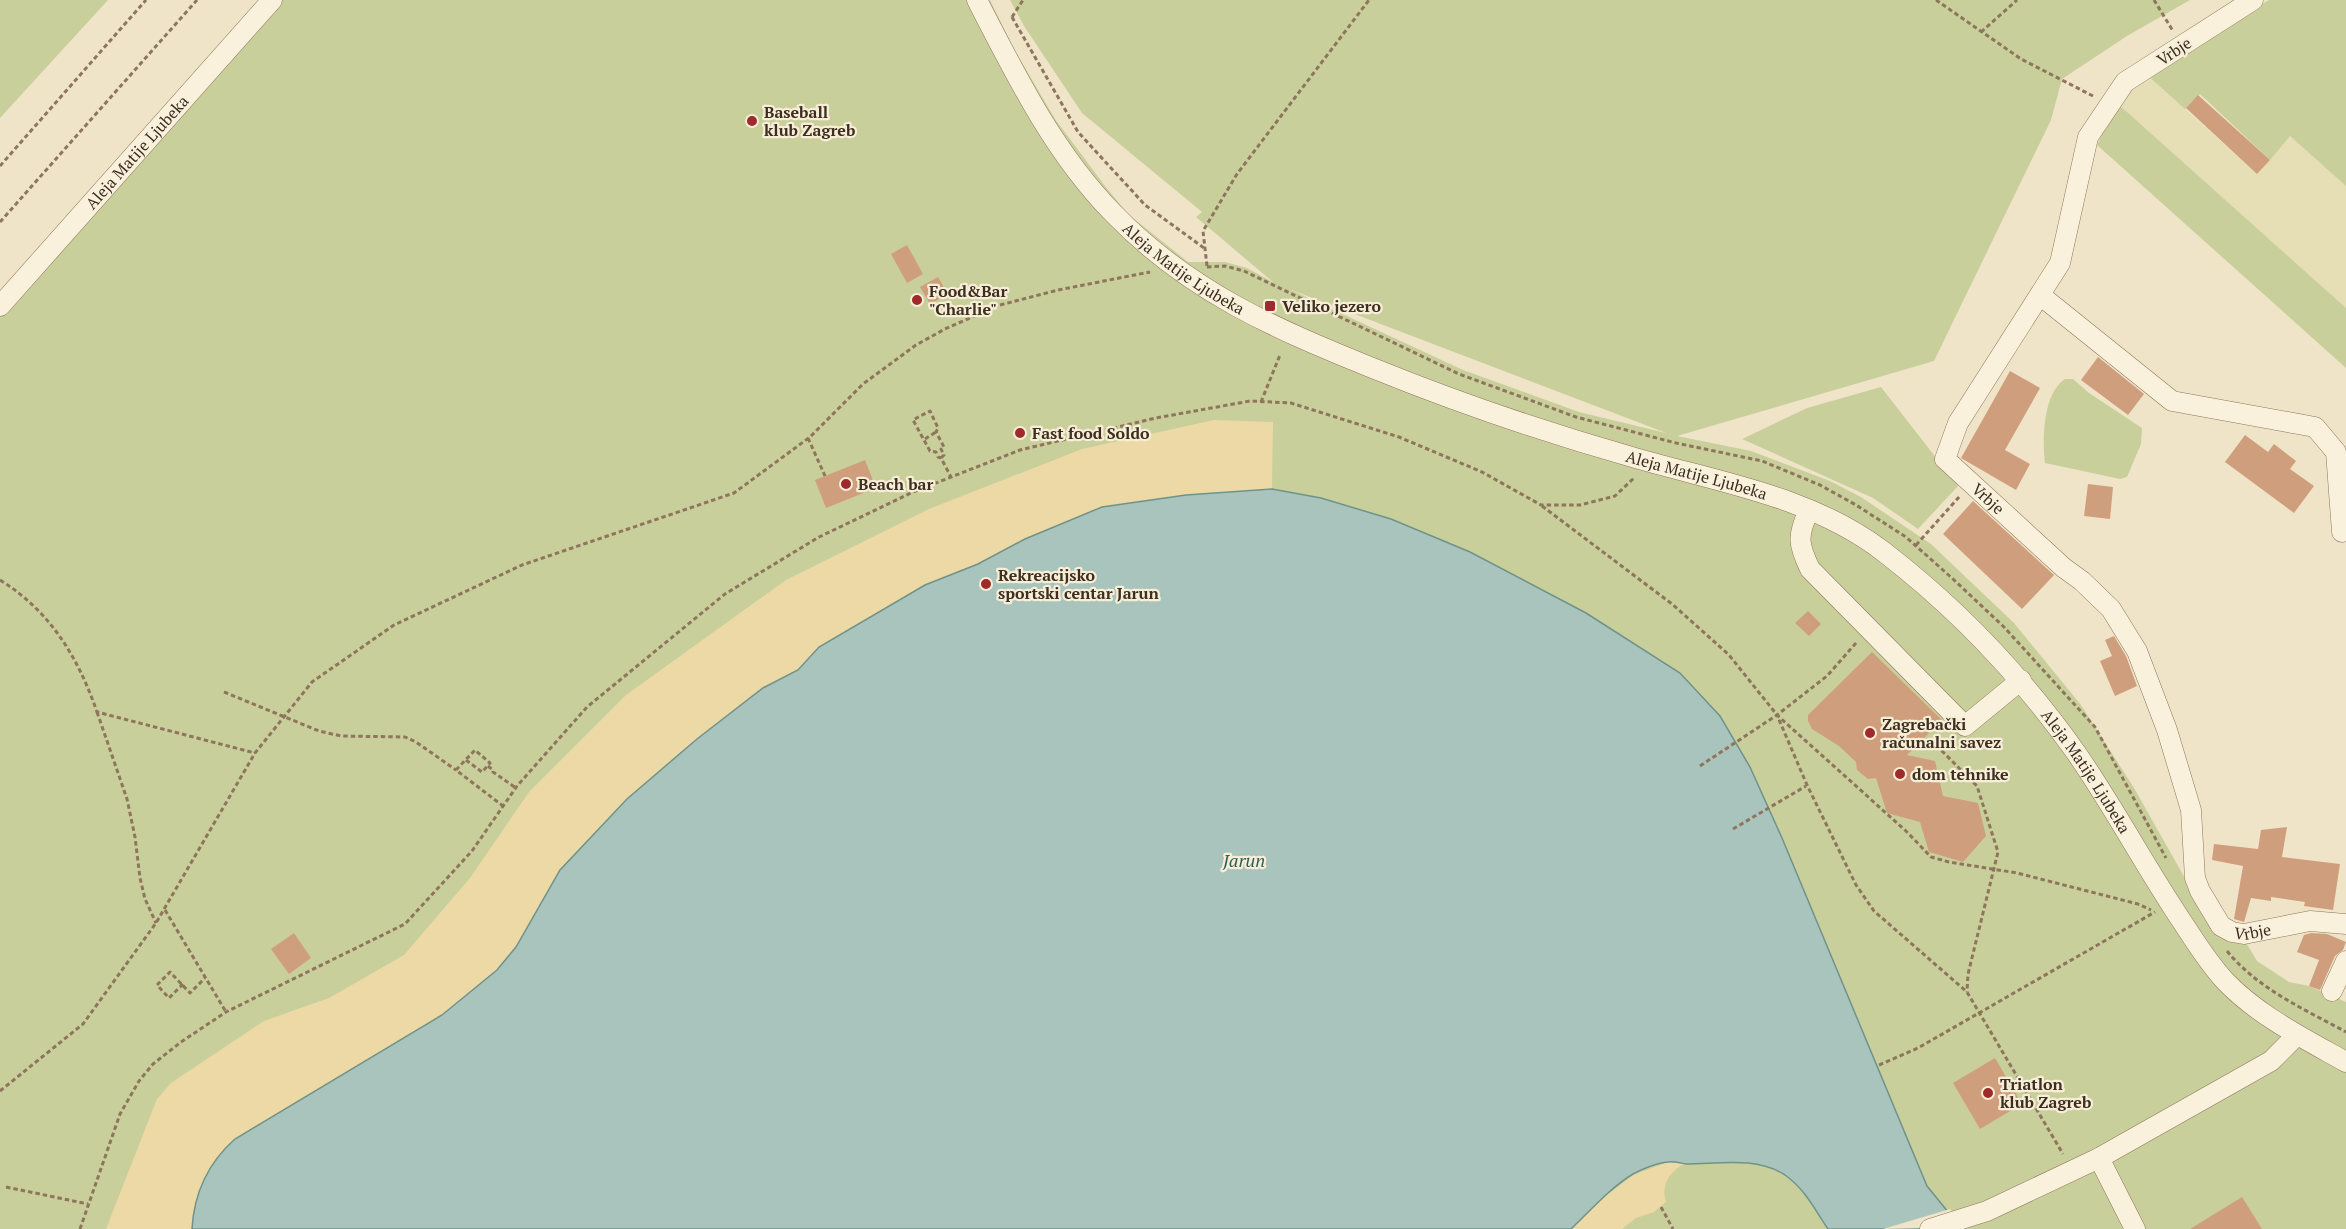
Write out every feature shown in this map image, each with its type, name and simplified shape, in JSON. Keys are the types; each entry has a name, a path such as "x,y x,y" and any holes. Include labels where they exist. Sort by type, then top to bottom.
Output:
{"street":[{"name":"Aleja Matije Ljubeka","path":"0,306 272,0"},
{"name":"Aleja Matije Ljubeka","path":"977,0 1061,150 1112,212 1172,268 1225,301 1290,335 1446,398 1541,431 1750,489 1809,510 1836,521 1885,552 1924,585 2021,680 2079,756 2163,908 2227,983 2255,1007 2297,1035 2346,1062"},
{"name":"Vrbje","path":"2253,0 2125,82 2088,136 2060,264 1958,423 1945,459 2111,609 2137,651 2167,730 2191,810 2195,878 2221,926 2232,932 2244,934 2310,921 2346,924"},
{"path":"2040,295 2172,401 2315,427 2336,452 2342,532"},
{"path":"1809,510 1801,527 1799,547 1810,569 1965,726 2021,680"},
{"path":"2332,992 2346,961"},
{"path":"1930,1229 1987,1212 2099,1158 2271,1061 2297,1035"},
{"path":"2099,1158 2135,1229"}],"path":[{"path":"0,166 146,0"},
{"path":"0,222 196,0"},
{"path":"1023,0 1012,17 1078,132 1145,205 1205,248"},
{"path":"1207,267 1203,231 1237,174 1369,0"},
{"path":"1936,0 2021,59 2091,95 2107,109"},
{"path":"1981,32 2017,0"},
{"path":"2154,0 2182,45"},
{"path":"0,1091 83,1024 165,909 255,753 312,682 394,625 522,565 734,493 808,438 863,384 916,345 945,329 1000,305 1058,290 1140,274"},
{"path":"1261,402 1280,355"},
{"path":"80,1229 120,1114 139,1081 153,1064 226,1012 405,924 472,851 516,788 587,707 725,594 819,537 913,492 1020,450 1156,418 1250,401 1291,403 1399,437 1482,472 1541,505 1680,611 1729,655 1777,715 1906,831 1931,857 1949,862 1994,868 2138,904 2163,908"},
{"path":"941,458 944,455 941,449 944,447 936,432 938,428 930,411 913,420 930,451 936,452 941,458 951,477"},
{"path":"925,439 936,432"},
{"path":"808,438 825,476"},
{"path":"1541,505 1580,506 1615,496 1634,478 1643,460"},
{"path":"1916,545 1971,483"},
{"path":"0,580 46,616 77,663 97,712 127,800 135,837 140,878 145,899 156,923"},
{"path":"1700,766 1777,715 1827,676 1869,628"},
{"path":"224,692 319,731 341,736 405,737 456,770 503,806"},
{"path":"97,712 255,753"},
{"path":"1777,715 1807,785 1856,885 1874,911 1967,992 2072,1170"},
{"path":"1965,726 1941,750 1977,786 1998,852 1968,974 1967,992"},
{"path":"456,770 475,750 490,763 482,772 466,760"},
{"path":"488,766 516,788"},
{"path":"1733,829 1807,785"},
{"path":"1879,1065 1918,1048 2163,908"},
{"path":"165,909 226,1012"},
{"path":"183,984 169,998 157,985 170,972 183,984 190,993 205,978"},
{"path":"6,1187 88,1204"},
{"path":"1661,1207 1673,1229"}],"shaded area":[{"path":"2146,74 2257,174 2290,136 2346,186 2346,308 2117,103"}],"green space":[{"path":"0,0 108,0 0,118"},
{"name":"Rekreacijsko sportski centar Jarun","path":"262,0 990,0 1013,47 1055,119 1128,214 1188,262 1225,262 1247,268 1273,282 1196,217 1202,212 1082,113 1024,26 1010,0 2190,0 2127,36 2062,79 2051,120 1934,361 1677,436 1751,451 1830,481 1861,497 1931,544 2014,623 2081,705 2134,788 2186,880 2229,941 2247,944 2257,961 2289,982 2309,986 2346,1002 2346,1229 0,1229 0,292","holes":["1289,289 1667,433 1579,412 1463,370"]},
{"path":"2269,0 2346,0 2346,186 2290,136 2270,160 2200,94 2185,109 2146,74"},
{"path":"2117,103 2346,308 2346,368 2097,145"},
{"path":"2065,379 2073,379 2089,393 2142,428 2141,444 2127,477 2120,479 2045,463 2044,430 2048,405 2052,395"},
{"path":"1881,387 1958,486 1918,529 1873,498 1742,439 1807,408"}],"sand":[{"path":"1214,420 1273,422 1272,489 1186,495 1102,507 1025,539 763,688 697,739 627,799 560,870 516,947 497,970 442,1015 235,1139 225,1148 210,1169 199,1191 192,1229 106,1229 157,1099 171,1083 264,1021 329,998 404,955 470,878 529,792 626,695 786,580 929,509 1082,449"},
{"path":"1668,1162 1684,1164 1670,1175 1665,1190 1666,1202 1654,1212 1636,1218 1622,1229 1571,1229 1606,1196 1633,1175"}],"water":[{"name":"Jarun","path":"1272,489 1321,498 1391,519 1470,552 1586,613 1680,673 1720,716 1750,767 1782,838 1927,1186 1962,1229 1828,1229 1798,1187 1774,1169 1749,1163 1686,1164 1672,1162 1654,1165 1633,1174 1608,1193 1571,1229 192,1229 199,1191 210,1169 225,1148 235,1139 442,1015 497,970 516,947 560,870 627,799 697,739 763,688 798,670 819,647 925,585 978,564 1025,539 1102,507 1186,495"}],"pier":[{"path":"1950,1209 1965,1227 1883,1229"}],"building":[{"path":"2198,95 2270,160 2257,174 2186,108"},
{"path":"907,245 923,274 907,283 891,254"},
{"path":"938,277 948,294 930,304 920,287"},
{"path":"2098,357 2144,394 2128,415 2081,380"},
{"path":"2010,371 2040,388 2005,450 2030,464 2016,490 1961,458"},
{"path":"2245,435 2268,452 2274,444 2296,461 2290,469 2314,486 2294,513 2225,462"},
{"name":"Beach bar","path":"865,460 876,488 826,508 815,480"},
{"path":"2088,484 2113,487 2110,519 2084,516"},
{"path":"1973,501 2054,575 2022,609 1943,534"},
{"path":"1808,611 1821,624 1809,636 1795,623"},
{"path":"2114,636 2126,656 2137,686 2115,696 2100,661 2112,656 2105,640"},
{"name":"dom tehnike","path":"1872,652 1942,720 1907,755 1935,761 1943,796 1978,803 1986,836 1963,862 1929,852 1920,822 1887,813 1876,778 1868,779 1857,770 1856,762 1839,746 1812,729 1808,721 1808,715"},
{"path":"2287,827 2282,857 2340,864 2333,910 2304,906 2305,902 2271,897 2271,901 2251,898 2244,922 2234,919 2243,866 2212,860 2214,844 2258,849 2261,830"},
{"path":"294,933 311,958 289,974 271,949"},
{"path":"2327,934 2346,942 2343,950 2335,956 2320,990 2309,986 2319,960 2297,952 2304,935"},
{"name":"Triatlon klub Zagreb","path":"1995,1058 2022,1104 1980,1129 1953,1083"},
{"path":"2242,1197 2262,1229 2190,1229"}],"place":[{"name":"Baseball klub Zagreb","path":"752,121"},
{"name":"Food&Bar \"Charlie\"","path":"917,300"},
{"name":"Veliko jezero","path":"1270,306"},
{"name":"Fast food Soldo","path":"1020,433"},
{"name":"Beach bar","path":"846,484"},
{"name":"Rekreacijsko sportski centar Jarun","path":"986,584"},
{"name":"Zagrebački računalni savez","path":"1870,733"},
{"name":"dom tehnike","path":"1900,774"},
{"name":"Triatlon klub Zagreb","path":"1988,1093"}]}
